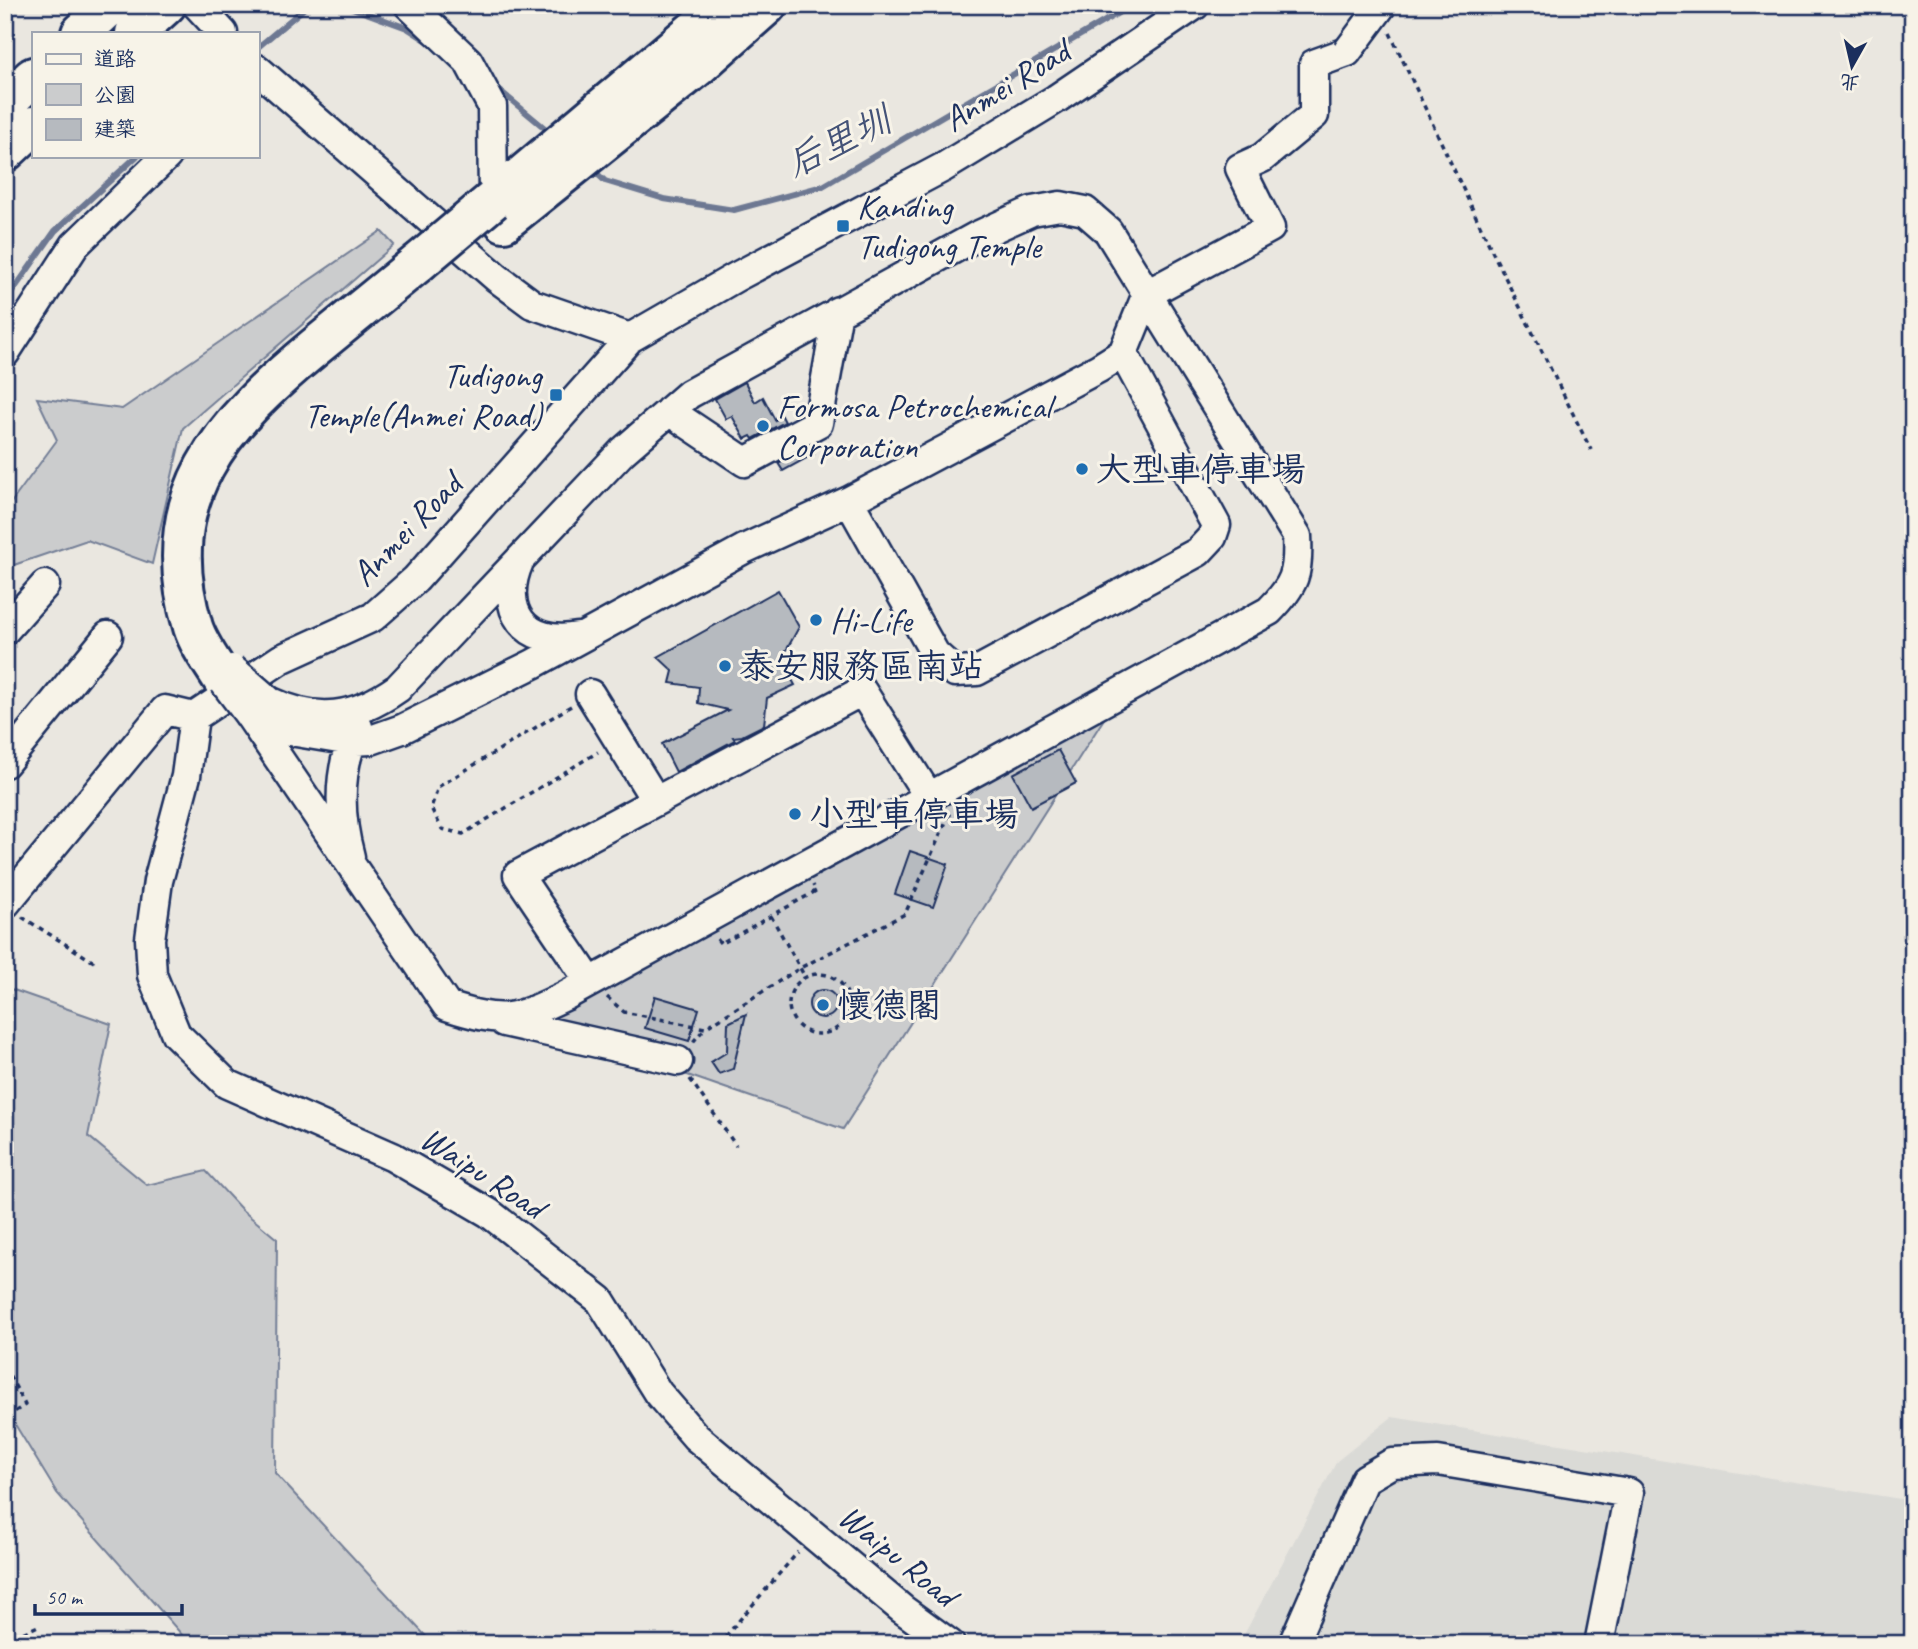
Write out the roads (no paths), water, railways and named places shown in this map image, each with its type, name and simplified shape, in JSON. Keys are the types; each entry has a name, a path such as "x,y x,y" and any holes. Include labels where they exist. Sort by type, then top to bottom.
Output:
{"highway":[{"path":"82,32 111,5"},
{"path":"136,32 166,5"},
{"path":"167,32 197,5"},
{"path":"245,694 204,622 194,583 196,538 207,494 233,447 282,398 427,270 572,150 723,5"},
{"path":"572,150 696,68 767,5"},
{"path":"5,103 32,78"},
{"path":"5,152 32,127"},
{"path":"5,172 22,166 32,156"}],"street":[{"path":"197,5 222,32"},
{"path":"409,5 468,61 492,106 499,211"},
{"name":"Anmei Road","path":"194,718 281,659 373,617 416,579 629,338 736,277 944,167 1056,99 1195,5"},
{"path":"245,694 284,730 351,741 370,740 402,729 744,549 849,501 1123,353 1147,293 1270,228 1240,168 1262,158 1314,115 1314,64 1347,52 1385,16"},
{"path":"259,73 497,278 532,304 629,338"},
{"path":"5,353 75,245 165,158"},
{"path":"245,694 295,713 337,717 377,703 398,688 622,452 689,394 977,236 1032,211 1060,206 1085,211 1108,230 1297,537 1298,565 1289,590 1269,611 1244,626 590,982 531,1013 509,1019 491,1019"},
{"path":"669,411 745,462 818,423 838,312"},
{"path":"849,501 935,654 955,672 977,671 1198,552 1212,537 1216,525 1123,353"},
{"path":"519,562 511,581 512,603 521,624 537,636 554,640 582,636"},
{"path":"5,630 45,585"},
{"path":"5,763 108,636"},
{"path":"590,982 518,875 862,691 929,797"},
{"path":"245,694 354,868 447,1006 491,1019 678,1061"},
{"path":"590,695 656,801"},
{"path":"354,868 344,833 341,787 343,763 351,741 377,703"},
{"path":"11,909 165,710 194,718"},
{"name":"Waipu Road","path":"194,718 186,776 158,881 150,939 152,975 176,1034 228,1084 393,1157 489,1213 600,1300 658,1393 696,1437 902,1609 950,1644"},
{"path":"1293,1644 1365,1479 1392,1463 1438,1461 1629,1493 1599,1644"}],"waterway":[{"name":"后里圳","path":"259,46 307,6 315,5"},
{"name":"后里圳","path":"344,5 407,28 432,44"},
{"name":"后里圳","path":"592,169 605,181 664,199 734,210 823,186 1132,5"},
{"name":"后里圳","path":"493,85 552,134"},
{"name":"后里圳","path":"5,302 55,231 135,158"}],"place":[{"name":"Kanding Tudigong Temple","path":"843,226"},
{"name":"Tudigong Temple(Anmei Road)","path":"556,395"},
{"name":"Formosa Petrochemical Corporation","path":"763,426"},
{"name":"大型車停車場","path":"1082,469"},
{"name":"Hi-Life","path":"816,620"},
{"name":"泰安服務區南站","path":"725,666"},
{"name":"小型車停車場","path":"795,814"},
{"name":"懷德閣","path":"823,1005"}]}
